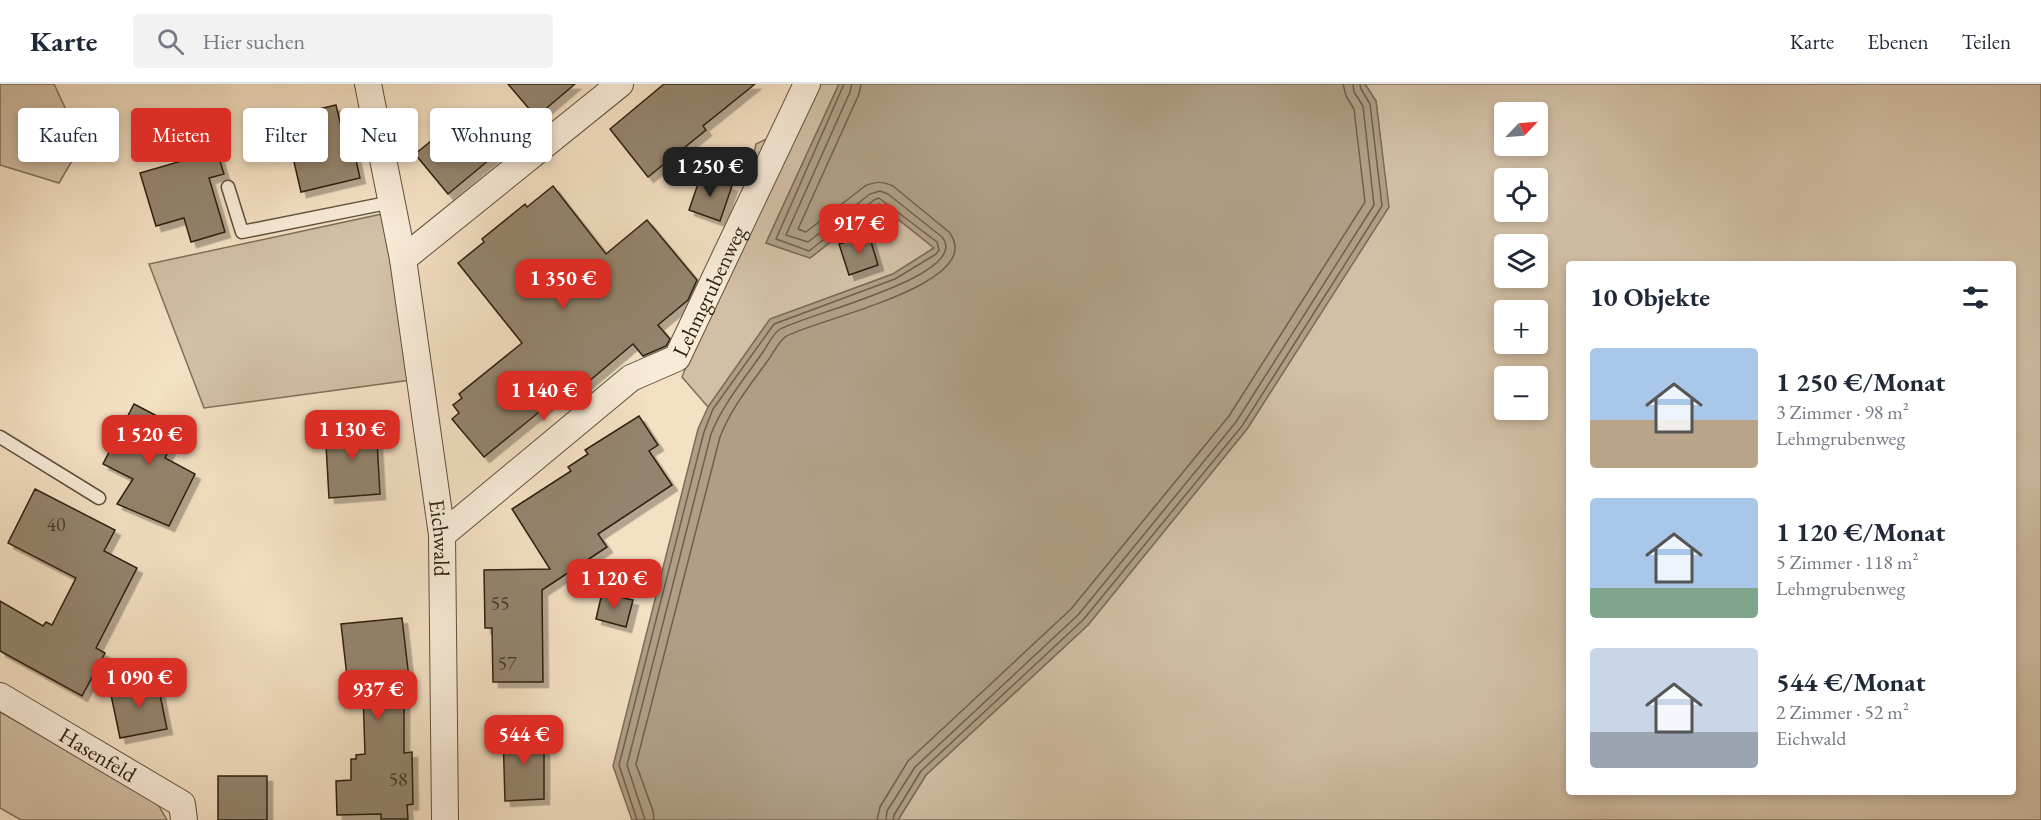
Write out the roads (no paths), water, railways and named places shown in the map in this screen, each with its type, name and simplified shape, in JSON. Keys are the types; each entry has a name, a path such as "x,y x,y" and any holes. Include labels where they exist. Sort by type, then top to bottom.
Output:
{"street":[{"name":"Eichwald","path":"368,84 403,259 442,535 445,820"},
{"path":"403,259 620,84"},
{"name":"Lehmgrubenweg","path":"442,535 631,378 677,358 807,84"},
{"name":"Hasenfeld","path":"0,696 182,804 184,820"}],"lane":[{"path":"228,187 242,232 392,202"},
{"path":"0,437 99,498"}],"water":[{"path":"839,84 1365,84 1376,101 1389,207 1247,429 1088,625 926,775 898,820 632,820 613,766 698,429 708,407 770,319 893,274 934,248 879,204 810,258 766,243"}]}
